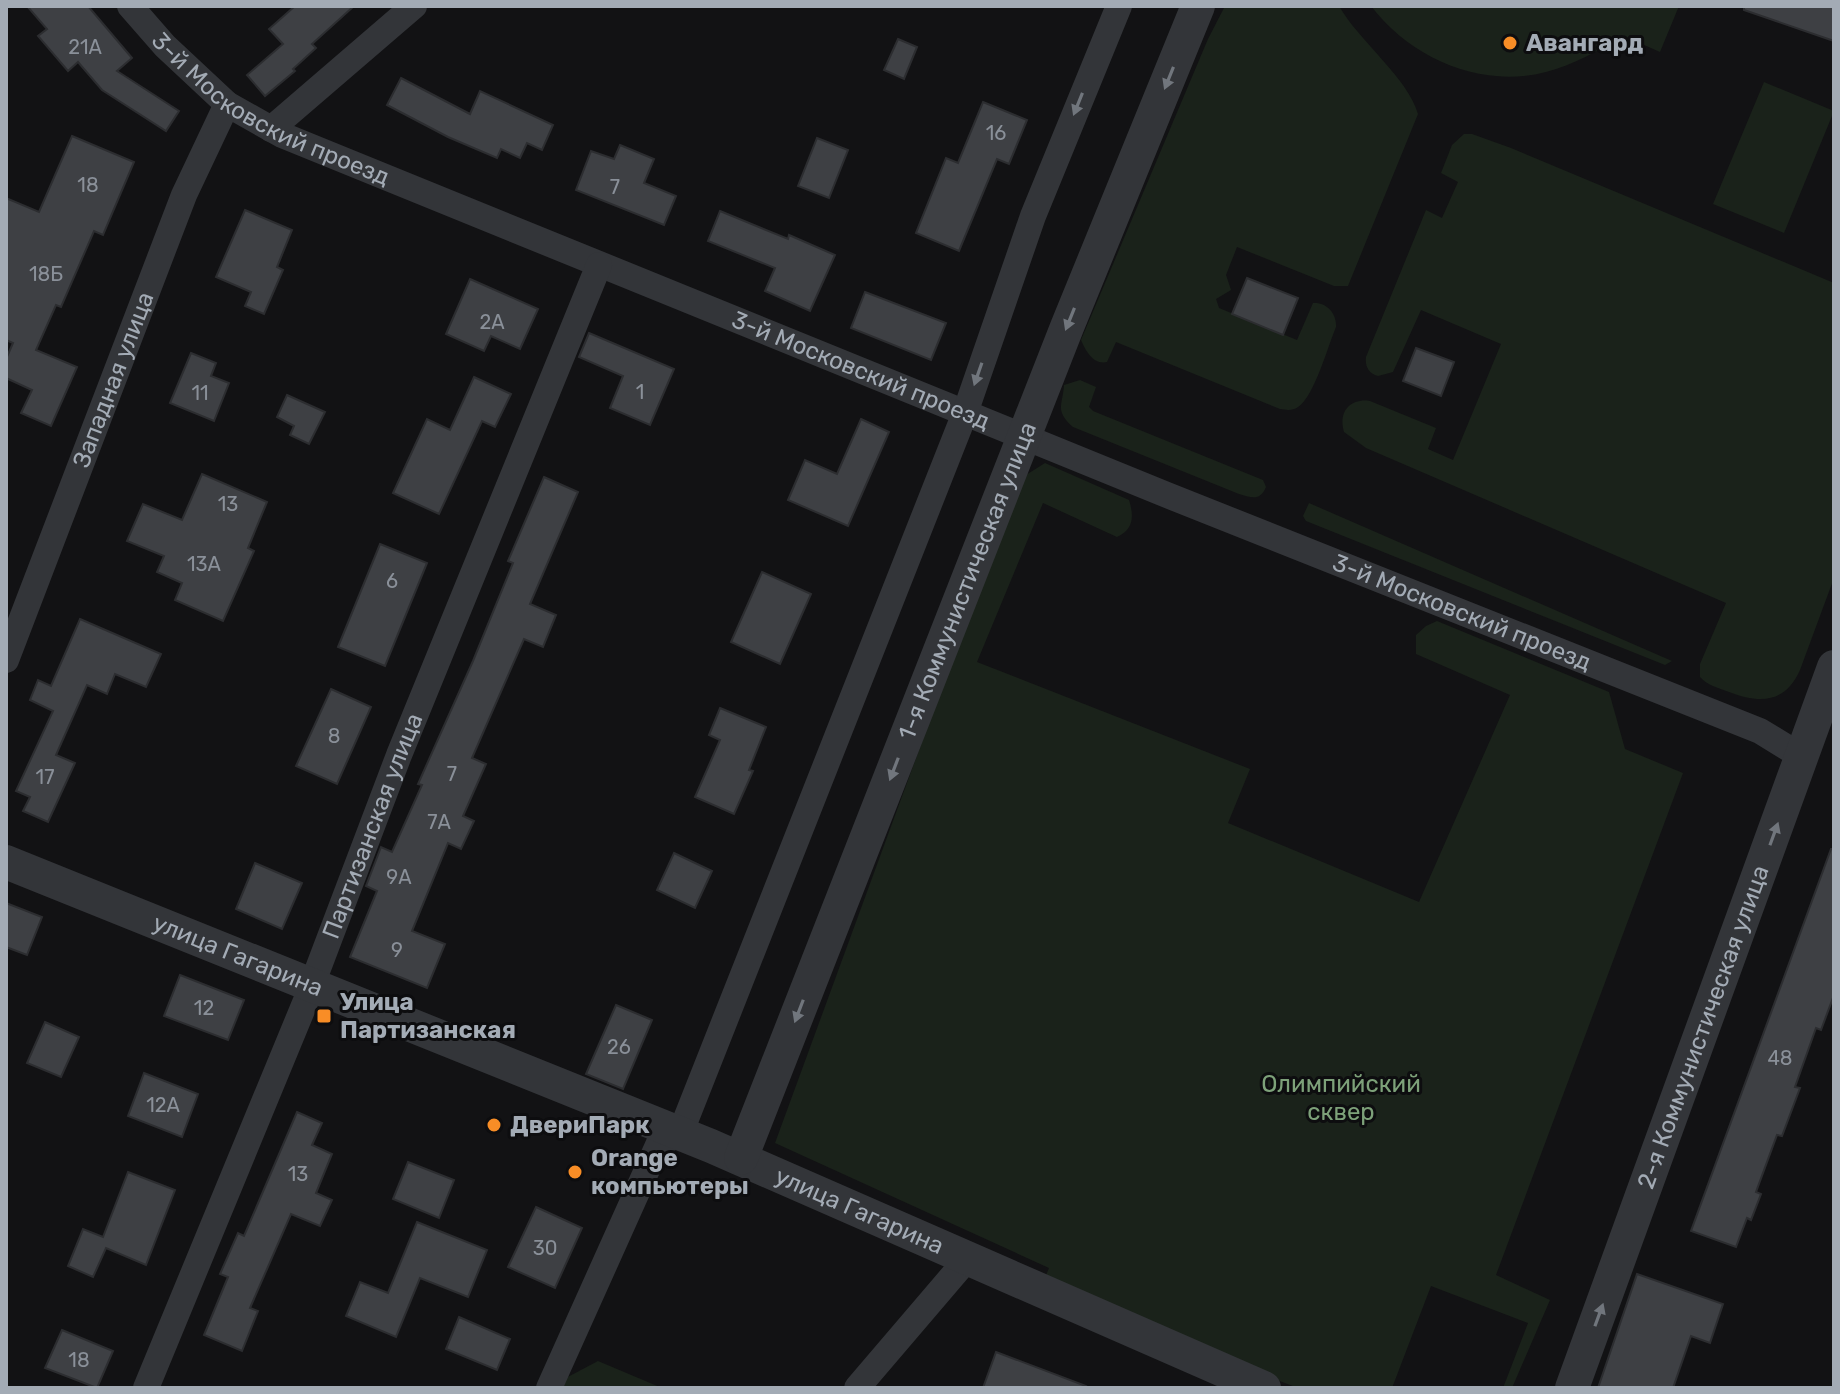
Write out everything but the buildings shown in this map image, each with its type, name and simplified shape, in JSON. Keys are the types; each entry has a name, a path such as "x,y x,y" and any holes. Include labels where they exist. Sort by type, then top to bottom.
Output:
{"street":[{"name":"3-й Московский проезд","path":"130,6 165,46 227,104 271,129 1024,437 1760,731 1801,756"},
{"path":"271,129 414,6"},
{"path":"549,1388 659,1143 680,1134 965,413 1033,216 1119,6"},
{"name":"1-я Коммунистическая улица","path":"741,1158 1024,437 1198,6"},
{"name":"Западная улица","path":"6,660 184,195 227,104"},
{"name":"Партизанская улица","path":"146,1388 313,984 399,755 599,265"},
{"name":"2-я Коммунистическая улица","path":"1572,1388 1834,667"},
{"name":"улица Гагарина","path":"6,862 741,1158 1264,1388"},
{"path":"857,1388 968,1258"}],"green space":[{"path":"1225,6 1339,6 1358,33 1394,73 1413,100 1418,114 1348,286 1334,286 1237,247 1226,275 1231,290 1216,299 1219,308 1297,340 1313,303 1327,307 1335,318 1336,327 1310,393 1292,410 1280,409 1116,342 1107,362 1098,362 1088,353 1081,340 1208,39"},
{"name":"Авангард","path":"1371,6 1679,6 1660,52 1624,36 1586,57 1546,72 1496,76 1449,65 1427,54 1406,41"},
{"path":"1764,82 1834,111 1784,233 1713,204"},
{"path":"1464,134 1511,148 1834,283 1834,578 1800,670 1794,681 1779,695 1762,699 1741,696 1717,688 1700,677 1700,664 1726,603 1366,448 1344,432 1343,418 1347,408 1357,402 1370,401 1436,428 1428,449 1453,460 1501,344 1421,310 1393,372 1375,375 1366,363 1426,210 1442,218 1458,182 1441,173 1452,145"},
{"path":"1080,380 1096,387 1089,407 1093,411 1263,480 1264,491 1255,497 1239,494 1073,427 1063,416 1061,403 1064,385"},
{"name":"Олимпийский сквер","path":"1045,463 1129,500 1132,511 1130,526 1117,537 1043,503 977,662 1250,769 1228,823 1419,902 1510,695 1416,654 1416,635 1437,621 1609,692 1625,749 1683,773 1496,1275 1550,1300 1512,1388 1503,1388 1528,1323 1431,1286 1392,1388 1298,1388 1040,1290 1049,1268 775,1143 1011,499 1026,475"},
{"path":"1309,503 1672,661 1665,665 1306,521 1303,516"},
{"path":"598,1361 662,1388 547,1388"}],"place":[{"name":"Авангард","path":"1510,43"},
{"name":"Улица Партизанская","path":"324,1016"},
{"name":"ДвериПарк","path":"494,1125"},
{"name":"Orange компьютеры","path":"575,1172"}]}
